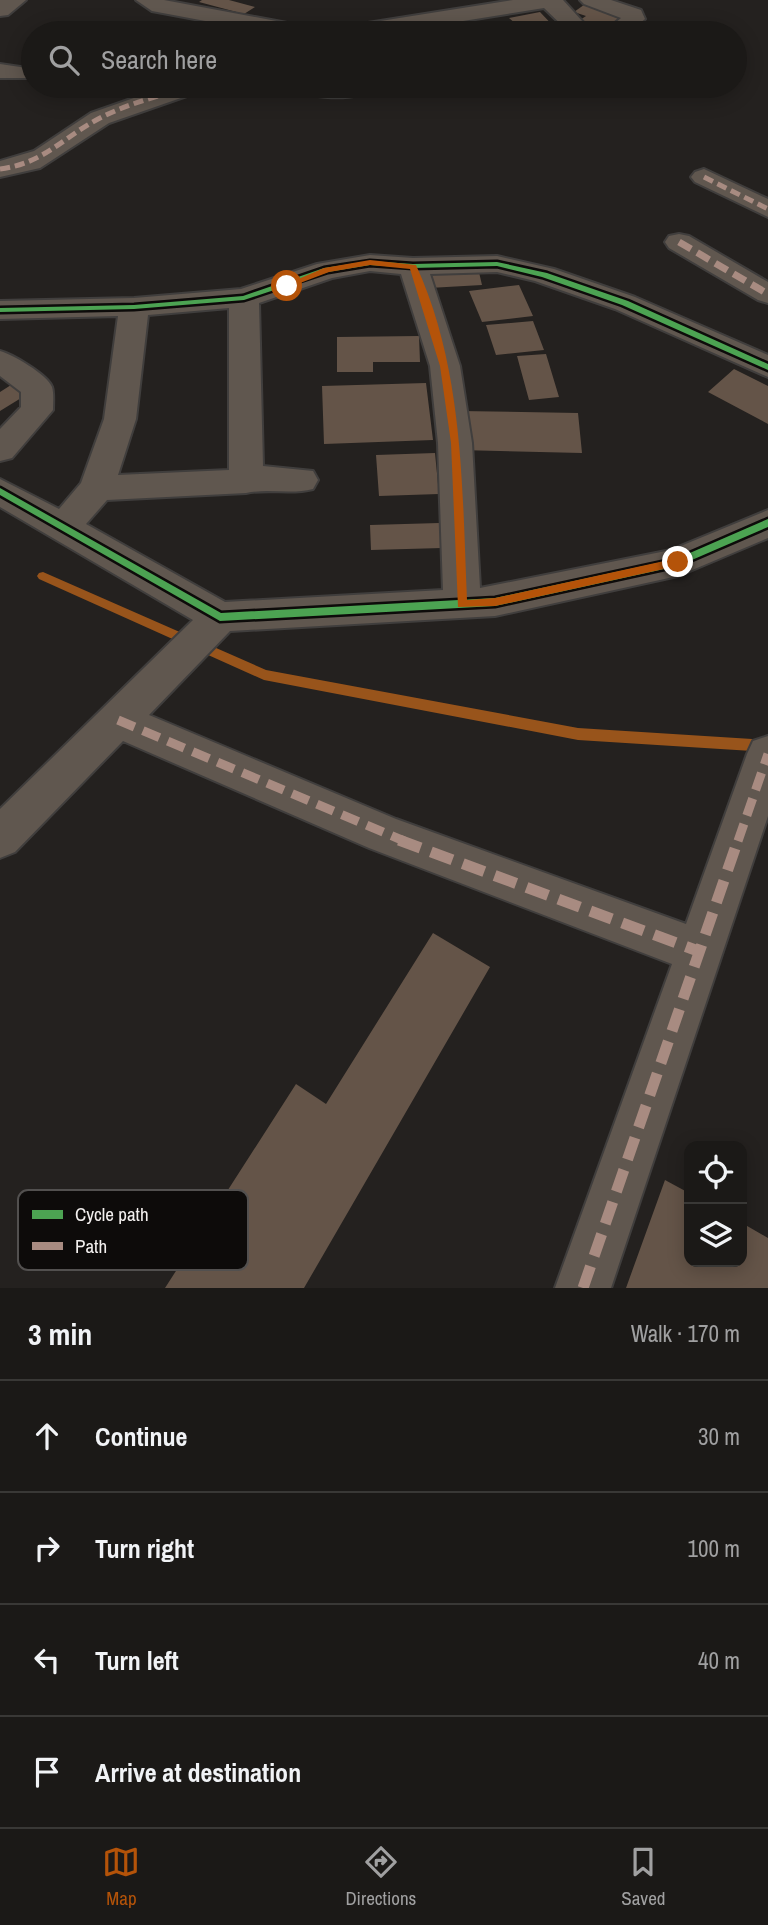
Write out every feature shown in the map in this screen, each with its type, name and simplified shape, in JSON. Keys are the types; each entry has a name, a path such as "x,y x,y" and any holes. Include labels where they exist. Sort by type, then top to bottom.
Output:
{"street":[{"path":"0,10 15,0"},
{"path":"591,0 633,15 634,19 631,21"},
{"path":"457,21 486,12 552,4"},
{"path":"502,21 504,16 552,4"},
{"path":"552,4 563,21"},
{"path":"552,4 570,21"},
{"path":"259,21 281,6"},
{"path":"152,10 226,21"},
{"path":"486,12 496,21"},
{"path":"101,118 112,98"},
{"path":"0,169 36,161 60,149 101,118 152,98"},
{"path":"704,177 768,209"},
{"path":"679,242 768,294"},
{"path":"0,310 134,307 244,298 327,270 370,263 413,266 497,264 544,275 625,303 768,367"},
{"path":"413,266 445,366 456,443 462,604"},
{"path":"244,298 246,481"},
{"path":"64,527 97,488 120,419 134,307"},
{"path":"0,361 37,388 37,410 0,450"},
{"path":"97,488 246,481 266,477 301,480"},
{"path":"0,491 220,617 495,602 678,562 768,523"},
{"path":"0,838 220,617"},
{"path":"118,720 384,834 698,951"},
{"path":"583,1288 768,754"}],"building":[{"path":"229,0 255,7 244,14 199,2"},
{"path":"588,2 630,16 623,21 583,21 580,20 586,16 574,12"},
{"path":"540,12 549,21 512,21 509,18"},
{"path":"478,268 482,285 429,288 426,271"},
{"path":"519,285 533,316 482,322 469,291"},
{"path":"533,321 544,350 496,355 486,325"},
{"path":"419,336 420,362 373,362 373,372 337,372 337,337"},
{"path":"546,354 559,397 529,400 517,356"},
{"path":"734,369 768,386 768,424 708,392"},
{"path":"426,383 433,440 324,444 322,386"},
{"path":"11,385 26,395 0,411 0,392"},
{"path":"459,411 578,413 582,453 459,450"},
{"path":"435,453 439,494 379,496 376,455"},
{"path":"439,523 442,548 371,550 370,525"},
{"path":"433,933 490,967 304,1288 165,1288 177,1270 248,1270 248,1190 228,1190 296,1084 326,1104"},
{"path":"665,1180 684,1190 684,1267 747,1267 747,1226 768,1238 768,1288 626,1288"}],"waterway":[{"path":"43,576 264,675 578,734 768,746"}],"marked path":[{"path":"0,169 31,163 100,118 153,98"},
{"path":"704,177 768,209"},
{"path":"679,242 768,294"},
{"path":"118,720 384,834 698,951"},
{"path":"583,1288 768,754"}],"cycle path":[{"path":"0,310 134,307 244,298 327,270 370,263 413,266 497,264 544,275 625,303 768,367"},
{"path":"0,491 220,617 495,602 678,562 768,523"}],"route":[{"path":"287,286 327,270 370,263 413,266 445,366 456,443 462,604 495,602 678,562"}]}
